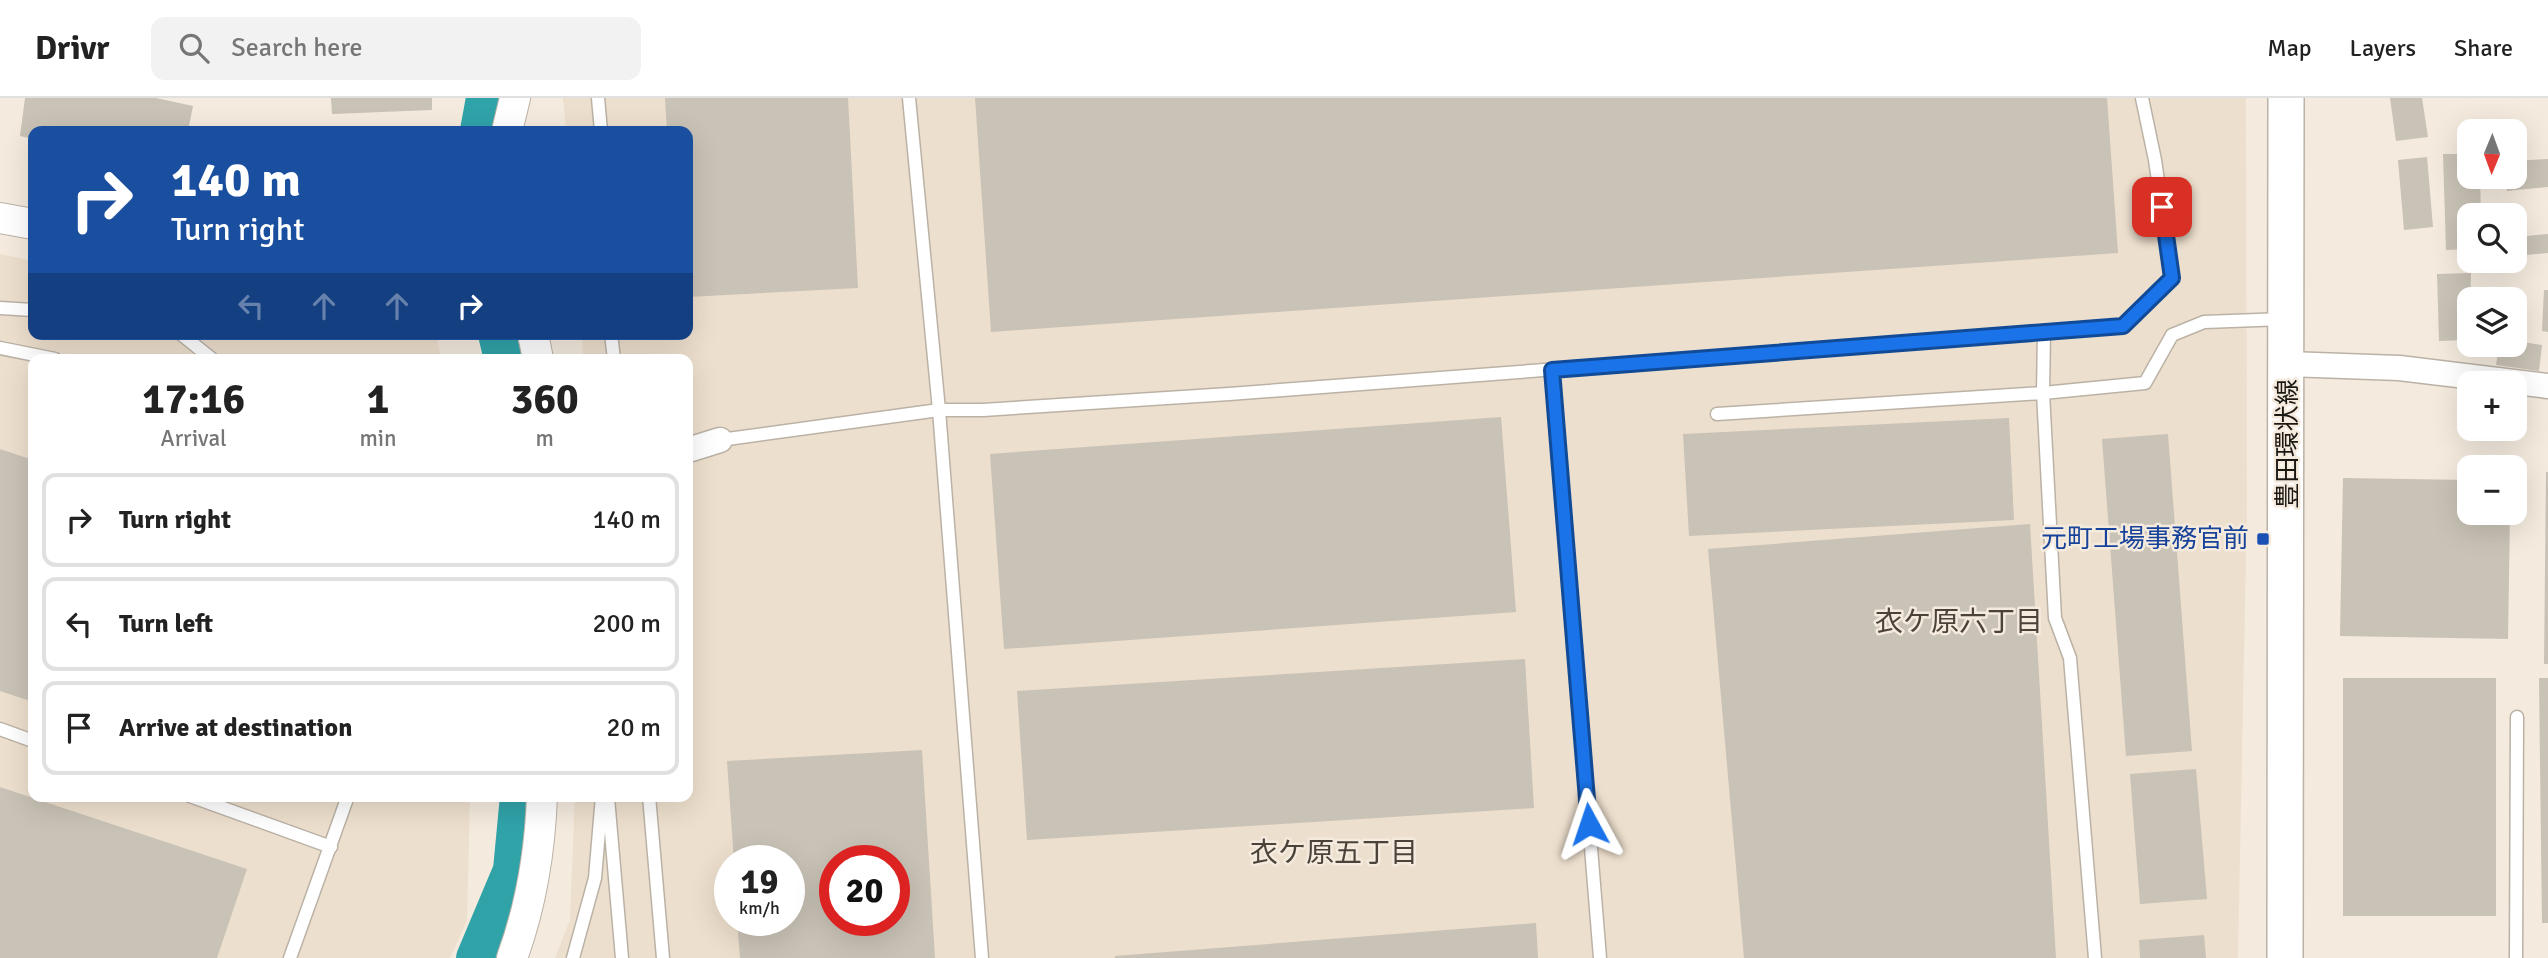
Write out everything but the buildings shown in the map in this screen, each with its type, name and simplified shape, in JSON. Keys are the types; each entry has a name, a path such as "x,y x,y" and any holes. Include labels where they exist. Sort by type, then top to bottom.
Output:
{"main road":[{"name":"豊田環状線","path":"2285,958 2288,364 2286,98"}],"street":[{"path":"508,126 515,98"},
{"path":"0,218 28,223"},
{"path":"2288,364 2399,368 2548,386"},
{"path":"693,448 720,440"},
{"path":"512,958 522,930 537,863 542,802"}],"lane":[{"path":"598,98 601,126"},
{"path":"908,98 939,410 982,958"},
{"path":"720,440 939,410 1051,406 2123,326 2172,278 2155,159 2142,98"},
{"path":"0,308 28,310"},
{"path":"1717,414 2043,393 2145,383 2172,335 2204,321 2288,319"},
{"path":"2044,332 2043,393 2055,618 2070,658 2095,958"},
{"path":"188,340 206,354"},
{"path":"0,348 30,354"},
{"path":"1552,370 1600,958"},
{"path":"2516,958 2517,717"},
{"path":"0,729 28,739"},
{"path":"207,802 331,846"},
{"path":"290,958 306,906 346,802"},
{"path":"573,958 595,878 601,802"},
{"path":"609,802 622,958"},
{"path":"650,802 663,958"}],"shaded area":[{"path":"563,98 2246,98 2247,502 2238,958 555,958 570,920 575,802 693,802 693,354 583,354 582,340 693,340 693,126 566,126"},
{"path":"0,254 28,260 28,340 437,340 440,354 28,354 28,802 470,802 467,921 450,958 0,958"}],"waterway":[{"path":"480,126 485,98"},
{"path":"498,340 502,354"},
{"path":"475,958 512,870 518,802"}],"place":[{"name":"元町工場事務官前","path":"2263,539"}],"district":[{"name":"衣ケ原六丁目","path":"1959,622"},
{"name":"衣ケ原五丁目","path":"1334,853"}],"route":[{"path":"1589,824 1552,370 2123,326 2172,278 2162,207"}]}
